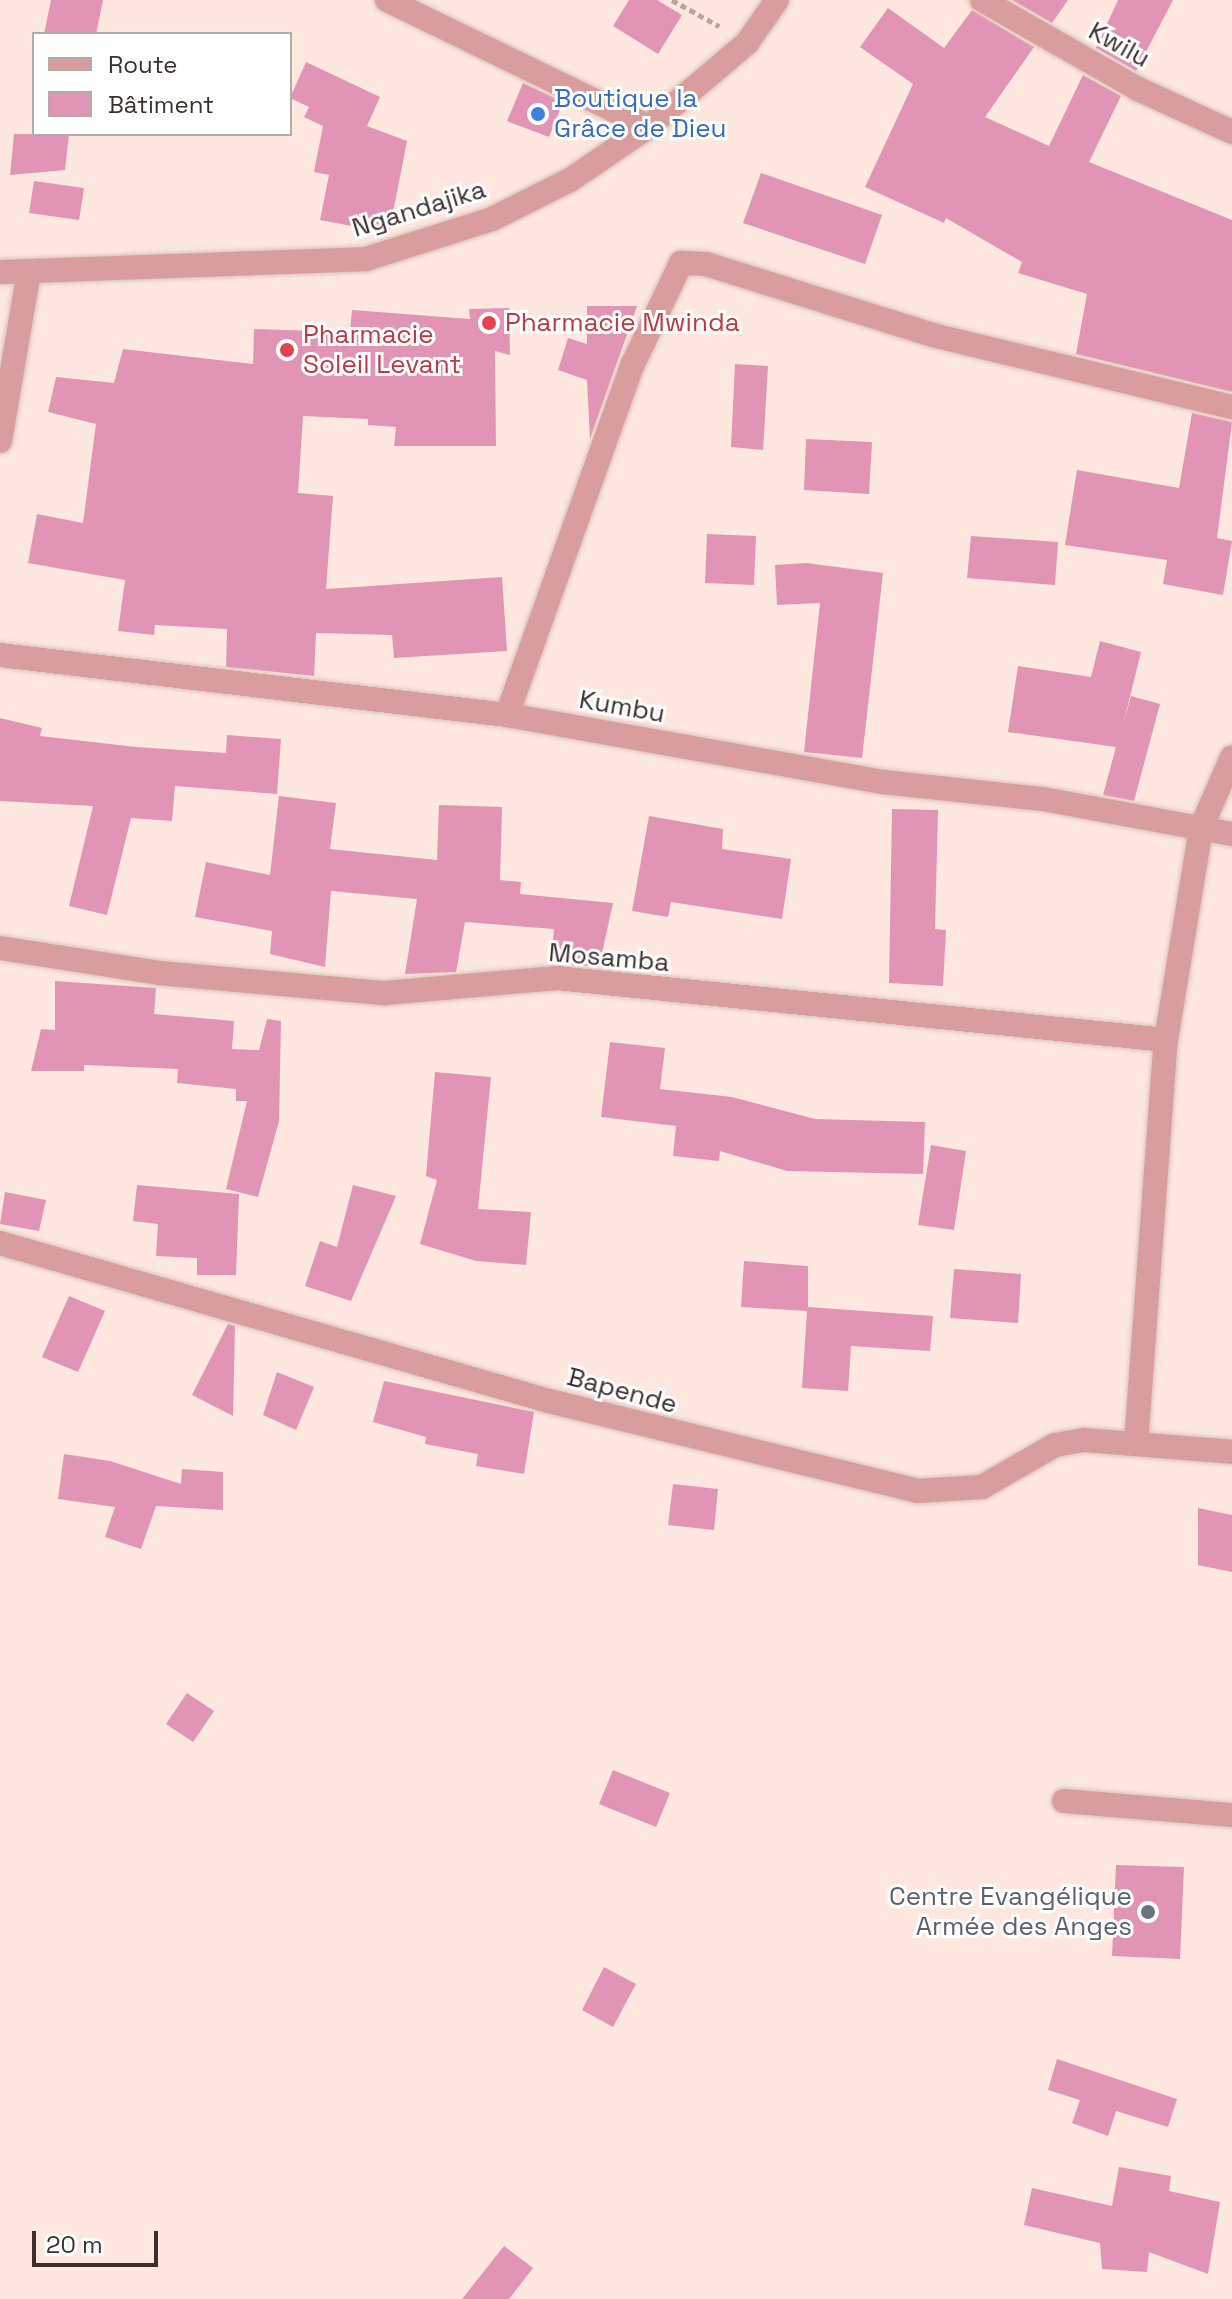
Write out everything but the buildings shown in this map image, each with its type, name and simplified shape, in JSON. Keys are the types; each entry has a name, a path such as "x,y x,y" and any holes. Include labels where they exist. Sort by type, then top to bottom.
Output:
{"street":[{"path":"387,0 648,127"},
{"name":"Ngandajika","path":"0,272 366,259 492,219 570,180 648,127 747,43 777,0"},
{"name":"Kwilu","path":"982,0 1138,89 1232,132"},
{"path":"507,715 633,364 681,263 706,264 936,336 1232,407"},
{"path":"0,441 29,272"},
{"name":"Kumbu","path":"0,655 507,715 883,782 1043,799 1232,834"},
{"path":"1136,1444 1166,1040 1201,828 1232,757"},
{"name":"Mosamba","path":"0,948 159,973 385,993 557,978 1166,1040"},
{"name":"Bapende","path":"0,1243 549,1401 917,1491 982,1487 1055,1445 1136,1444 1232,1452"},
{"path":"1064,1801 1232,1815"}],"path":[{"path":"672,0 747,43"}],"place":[{"name":"Boutique la Grâce de Dieu","path":"538,114"},
{"name":"Pharmacie Mwinda","path":"489,323"},
{"name":"Pharmacie Soleil Levant","path":"287,350"},
{"name":"Centre Evangélique Armée des Anges","path":"1148,1912"}]}
